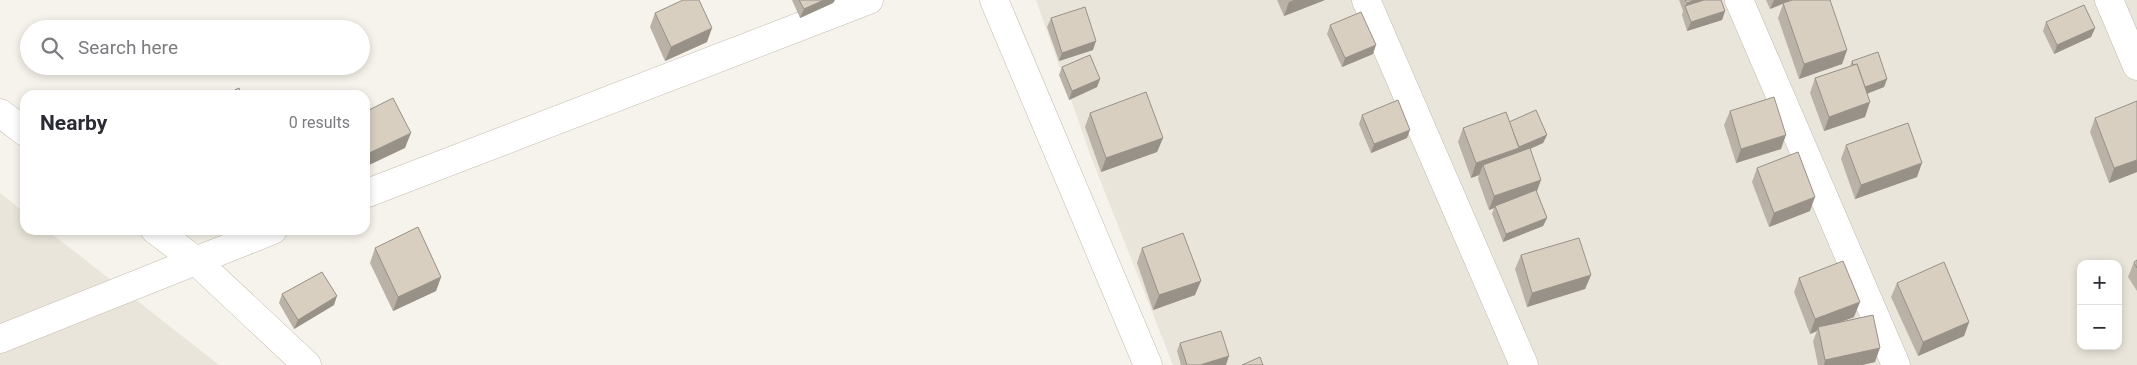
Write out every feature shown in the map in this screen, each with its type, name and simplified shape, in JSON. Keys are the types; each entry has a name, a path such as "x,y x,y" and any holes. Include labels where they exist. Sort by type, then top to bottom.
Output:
{"street":[{"path":"370,192 869,0"},
{"path":"994,0 1148,365"},
{"path":"1366,0 1524,365"},
{"path":"1739,0 1896,365"},
{"path":"2109,0 2137,66"},
{"path":"0,113 20,128"},
{"path":"162,235 195,260 307,365"},
{"path":"0,339 260,235"}],"shaded area":[{"path":"1036,0 2137,0 2137,365 1173,365 1091,157"},
{"path":"0,193 20,209 20,235 53,235 219,365 0,365"}],"building":[{"path":"683,0 699,0 712,28 671,47 655,13"},
{"path":"799,0 824,0 804,9"},
{"path":"1704,0 1721,0 1725,11 1691,22 1685,6"},
{"path":"1793,0 1830,0 1847,50 1804,64 1783,3"},
{"path":"2084,5 2095,28 2057,45 2046,22"},
{"path":"1085,7 1096,41 1062,53 1051,18"},
{"path":"1361,12 1376,45 1345,58 1330,25"},
{"path":"1878,52 1887,79 1865,87 1857,64 1853,65 1852,61"},
{"path":"1090,55 1100,79 1072,91 1062,67"},
{"path":"1857,64 1870,102 1829,117 1815,78"},
{"path":"1146,92 1163,138 1106,158 1090,113"},
{"path":"1774,97 1786,135 1741,149 1730,111"},
{"path":"393,98 411,133 370,153 370,110"},
{"path":"1398,100 1410,130 1374,144 1362,115"},
{"path":"2137,101 2137,160 2114,168 2095,118"},
{"path":"1536,110 1547,135 1519,147 1509,122"},
{"path":"1506,112 1519,148 1476,163 1463,128"},
{"path":"1908,123 1922,163 1861,185 1846,145"},
{"path":"1530,148 1541,180 1494,196 1483,165"},
{"path":"1798,152 1815,197 1774,213 1757,168"},
{"path":"1536,190 1547,218 1506,234 1495,206"},
{"path":"418,227 441,277 398,297 375,248"},
{"path":"1183,233 1201,281 1159,295 1142,248"},
{"path":"1579,238 1591,275 1532,293 1521,255"},
{"path":"1843,261 1860,302 1815,319 1799,278"},
{"path":"1944,262 1969,322 1923,342 1897,283"},
{"path":"322,272 337,296 298,320 282,294"},
{"path":"1873,315 1880,348 1825,360 1818,327"},
{"path":"1221,331 1229,356 1200,365 1187,365 1180,343"},
{"path":"1260,357 1263,365 1242,365"}]}
